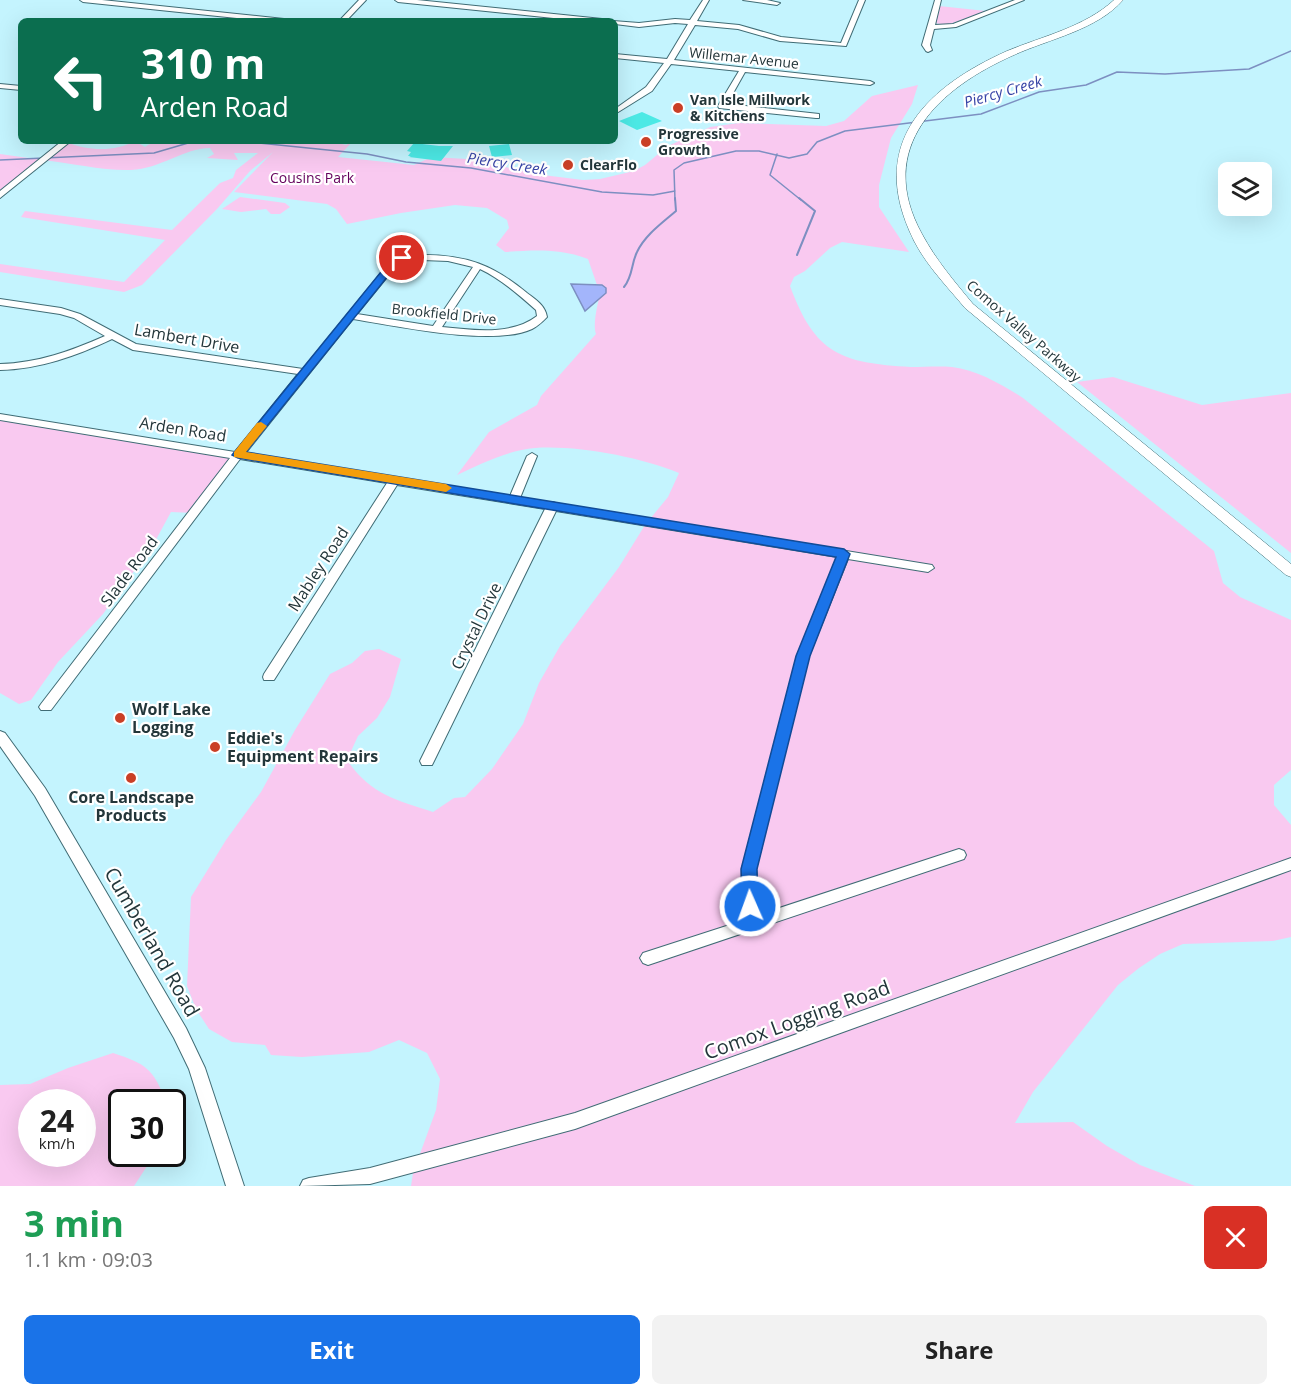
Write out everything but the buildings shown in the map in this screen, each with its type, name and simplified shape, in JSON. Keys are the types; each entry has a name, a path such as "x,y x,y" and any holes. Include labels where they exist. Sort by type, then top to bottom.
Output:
{"main road":[{"name":"Comox Valley Parkway","path":"1087,21 1108,0"},
{"name":"Comox Valley Parkway","path":"1119,0 1105,13 972,72 945,92 915,125 901,165 900,186 905,211 925,252 953,288 991,325 1291,572"}],"street":[{"path":"83,0 256,18"},
{"path":"345,18 363,0"},
{"path":"398,0 573,18"},
{"path":"618,110 643,95 669,62 706,0"},
{"path":"746,0 777,3"},
{"path":"618,22 639,25 664,21 739,27 780,39 844,45 862,0"},
{"path":"928,50 926,45 938,0"},
{"path":"930,27 954,26 1022,0"},
{"path":"223,18 227,15"},
{"name":"Willemar Avenue","path":"618,56 870,83"},
{"path":"743,70 721,108 816,116"},
{"path":"0,86 18,88"},
{"path":"0,195 63,144"},
{"name":"Brookfield Drive","path":"238,455 350,316 393,264 402,258 430,258 479,265 541,309 542,318 538,324 525,330 504,334 436,328 350,316"},
{"path":"436,328 479,265"},
{"name":"Lambert Drive","path":"0,302 76,316 133,347 305,372"},
{"path":"0,367 43,364 66,357 112,336"},
{"name":"Arden Road","path":"0,417 553,505 928,568"},
{"name":"Slade Road","path":"46,706 238,455"},
{"path":"514,500 532,456"},
{"name":"Mabley Road","path":"269,677 395,480"},
{"name":"Crystal Drive","path":"427,761 553,505"},
{"path":"757,922 750,906 749,869 803,656 844,554"},
{"name":"Cumberland Road","path":"0,736 40,792 180,1033 197,1068 235,1186"},
{"path":"648,957 959,855"},
{"name":"Comox Logging Road","path":"309,1186 370,1176 575,1121 1291,864"}],"green space":[{"path":"939,6 986,11 947,25 934,23"},
{"name":"Cousins Park","path":"918,85 912,104 891,138 879,185 879,207 909,252 842,242 830,248 805,271 794,277 790,286 810,327 821,340 849,358 887,365 947,367 971,371 1015,393 1214,551 1223,583 1240,597 1291,620 1291,770 1274,785 1274,805 1291,825 1291,937 1273,941 1183,944 1160,954 1139,968 1118,985 1033,1092 1015,1123 1073,1122 1107,1146 1140,1165 1195,1186 411,1186 413,1173 436,1110 440,1079 427,1053 399,1040 369,1052 302,1057 271,1055 265,1045 232,1042 209,1029 196,1009 187,986 191,897 226,840 261,792 295,730 330,674 352,663 365,651 379,649 401,659 390,697 377,718 358,736 347,760 365,781 375,788 396,799 433,812 454,798 465,797 492,769 523,724 539,683 560,646 619,567 645,525 668,497 679,473 608,453 570,448 535,448 495,458 457,475 489,432 537,405 541,396 596,334 595,317 602,286 597,285 588,259 557,251 505,252 496,245 509,228 507,220 487,208 455,205 347,224 336,209 327,204 234,192 273,152 250,171 217,209 142,285 124,292 0,272 0,264 124,282 165,240 21,217 25,211 172,230 220,183 233,178 236,170 258,153 234,153 238,160 207,158 214,154 210,148 191,151 142,169 99,168 43,160 63,144 110,149 129,144 140,144 145,147 151,144 350,144 338,157 414,165 432,157 467,159 543,175 583,180 600,179 634,171 668,146 710,127 739,123 826,126 844,121 872,96"},
{"path":"0,154 43,160 0,192"},
{"path":"240,197 285,203 290,207 280,214 271,214 266,209 241,212 222,209"},
{"path":"1113,377 1202,405 1291,393 1291,553 1077,382"},
{"path":"0,417 238,455 194,513 171,512 153,545 103,614 58,662 31,700 19,704 0,693"},
{"path":"113,1053 141,1064 147,1069 160,1089 108,1089 108,1167 146,1167 134,1186 0,1186 0,1085 30,1084"}],"water":[{"path":"571,284 602,285 606,288 606,293 585,311"}],"waterway":[{"name":"Piercy Creek","path":"777,155 789,158 807,154 817,142 845,131 981,114 1039,92 1086,85 1117,72 1165,74 1249,69 1291,51"},
{"name":"Piercy Creek","path":"0,160 154,153 185,144"},
{"name":"Piercy Creek","path":"269,144 471,168 602,192 653,195 675,191"},
{"name":"Piercy Creek","path":"675,191 674,170 684,163 736,151 759,151 777,155"},
{"path":"777,155 770,175 801,200"},
{"path":"675,191 675,200"},
{"path":"624,287 629,279 635,256 644,240 676,211 675,198"},
{"path":"797,255 815,211 799,198"}],"slow traffic":[{"path":"261,426 238,455 446,488"}],"place":[{"name":"Van Isle Millwork & Kitchens","path":"678,108"},
{"name":"Progressive Growth","path":"646,142"},
{"name":"ClearFlo","path":"568,165"},
{"name":"Wolf Lake Logging","path":"120,718"},
{"name":"Eddie's Equipment Repairs","path":"215,747"},
{"name":"Core Landscape Products","path":"131,778"}],"route":[{"path":"402,258 393,264 238,455 844,554 803,656 749,869 750,906"}]}
